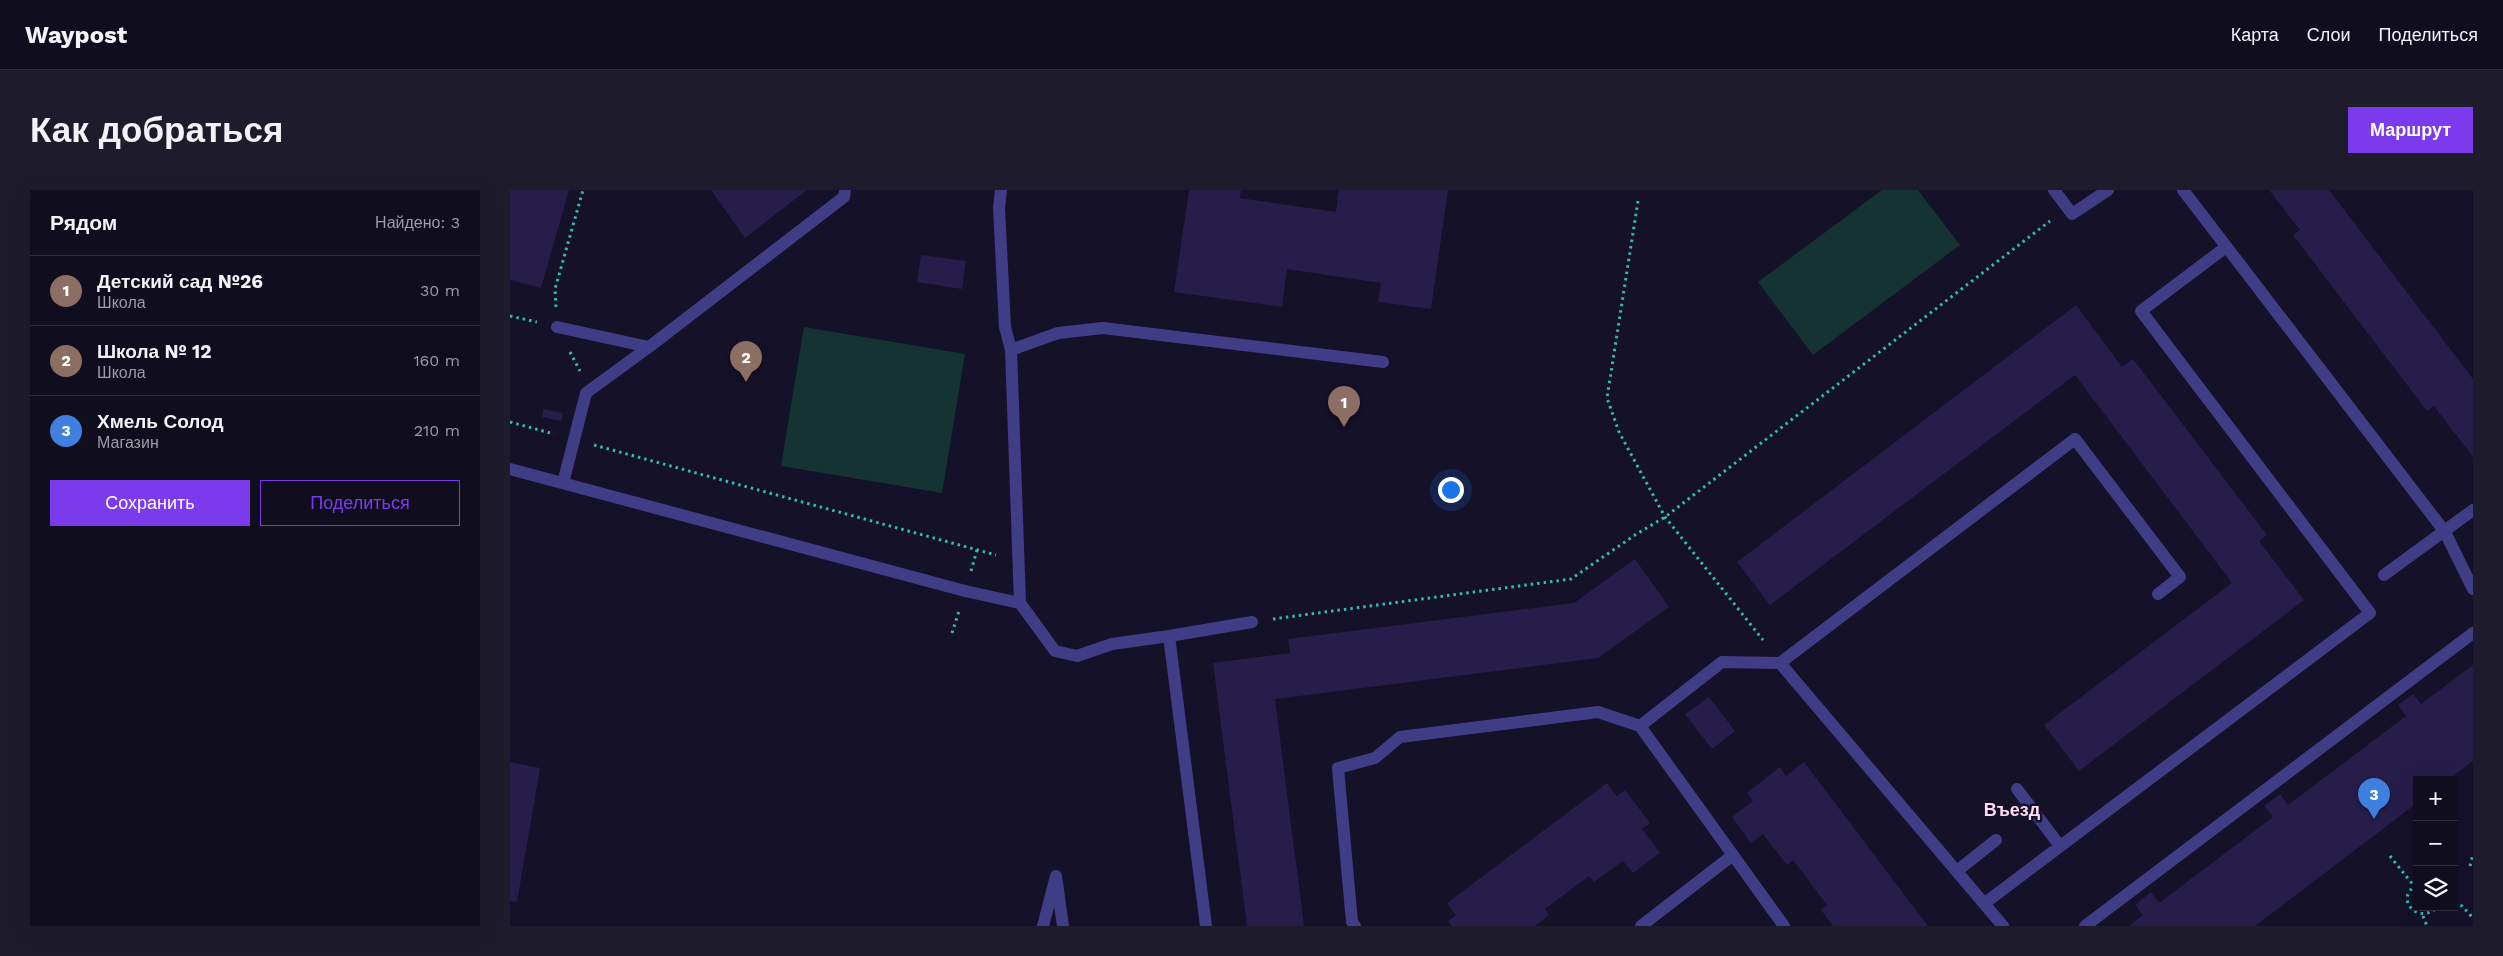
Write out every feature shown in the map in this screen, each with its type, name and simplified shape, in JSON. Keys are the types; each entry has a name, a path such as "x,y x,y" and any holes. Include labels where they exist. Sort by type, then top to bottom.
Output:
{"street":[{"path":"563,483 586,393 649,347 844,196 845,190"},
{"path":"1002,190 999,208 1005,317 1011,350 1020,603 1055,651 1076,656 1112,644 1252,622"},
{"path":"2054,190 2072,214 2108,190"},
{"path":"2183,190 2445,532 2473,589"},
{"path":"1985,903 2370,613 2141,311 2226,247"},
{"path":"557,327 649,347"},
{"path":"1011,350 1058,333 1103,328 1383,362"},
{"path":"1640,726 1722,662 1780,663 2075,439 2180,577 2158,594"},
{"path":"510,469 1020,603"},
{"path":"2384,575 2473,510"},
{"path":"2085,926 2473,633"},
{"path":"1169,636 1206,926"},
{"path":"1780,663 2003,926"},
{"path":"1355,926 1352,922 1338,768 1375,758 1400,737 1598,712 1640,726 1784,926"},
{"path":"2017,789 2060,846"},
{"path":"1957,871 1996,840"},
{"path":"1640,926 1733,855"},
{"path":"1043,926 1056,876 1063,926"}],"path":[{"path":"1638,201 1607,398 1619,432 1665,517 1780,663"},
{"path":"1252,622 1571,579 1635,534 1665,517 2053,218 2072,214"},
{"path":"510,422 1001,556"},
{"path":"969,577 977,550"},
{"path":"952,633 960,608"},
{"path":"2470,866 2473,854"},
{"path":"2390,856 2413,884"},
{"path":"2413,888 2408,893 2407,902 2413,911"},
{"path":"2458,905 2462,906 2473,918"},
{"path":"2413,911 2416,915 2422,916 2431,914 2434,911"},
{"path":"2422,916 2427,926"}],"green space":[{"path":"1882,190 1918,190 1960,245 1813,355 1758,282"},
{"path":"804,327 965,354 942,493 781,466"}],"building":[{"path":"510,190 569,190 541,288 510,280"},
{"path":"711,190 807,190 745,238"},
{"path":"1189,190 1241,190 1240,198 1336,212 1339,190 1448,190 1431,309 1378,302 1381,283 1287,269 1282,307 1174,292"},
{"path":"2269,190 2329,190 2473,379 2473,457 2434,406 2427,411 2293,235 2300,230"},
{"path":"921,255 966,261 962,289 917,282"},
{"path":"2076,305 2122,367 2133,359 2267,535 2259,541 2304,600 2079,771 2044,725 2232,583 2075,375 1770,605 1737,562"},
{"path":"543,409 563,413 561,421 542,417"},
{"path":"1635,559 1669,607 1598,658 1275,699 1304,926 1247,926 1213,663 1290,653 1288,639 1574,603"},
{"path":"2473,665 2473,761 2453,776 2413,776 2413,806 2255,926 2129,926 2143,915 2135,905 2151,892 2159,903 2273,817 2264,806 2280,794 2288,805 2406,716 2398,705 2413,694 2421,704"},
{"path":"1709,697 1735,731 1712,749 1685,714"},
{"path":"510,762 540,768 517,902 510,901"},
{"path":"1804,762 1928,926 1833,926 1821,910 1827,905 1793,860 1787,865 1763,834 1751,843 1732,817 1753,801 1747,793 1780,767 1786,776"},
{"path":"1607,783 1617,796 1625,790 1650,823 1642,829 1660,853 1633,873 1623,861 1594,882 1589,876 1545,909 1549,915 1535,926 1452,926 1448,921 1456,915 1447,903"}],"place":[{"name":"Школа № 12","path":"746,382"},
{"name":"Детский сад №26","path":"1344,427"},
{"name":"Хмель Солод","path":"2374,819"}],"district":[{"name":"Въезд","path":"2012,809"}]}
